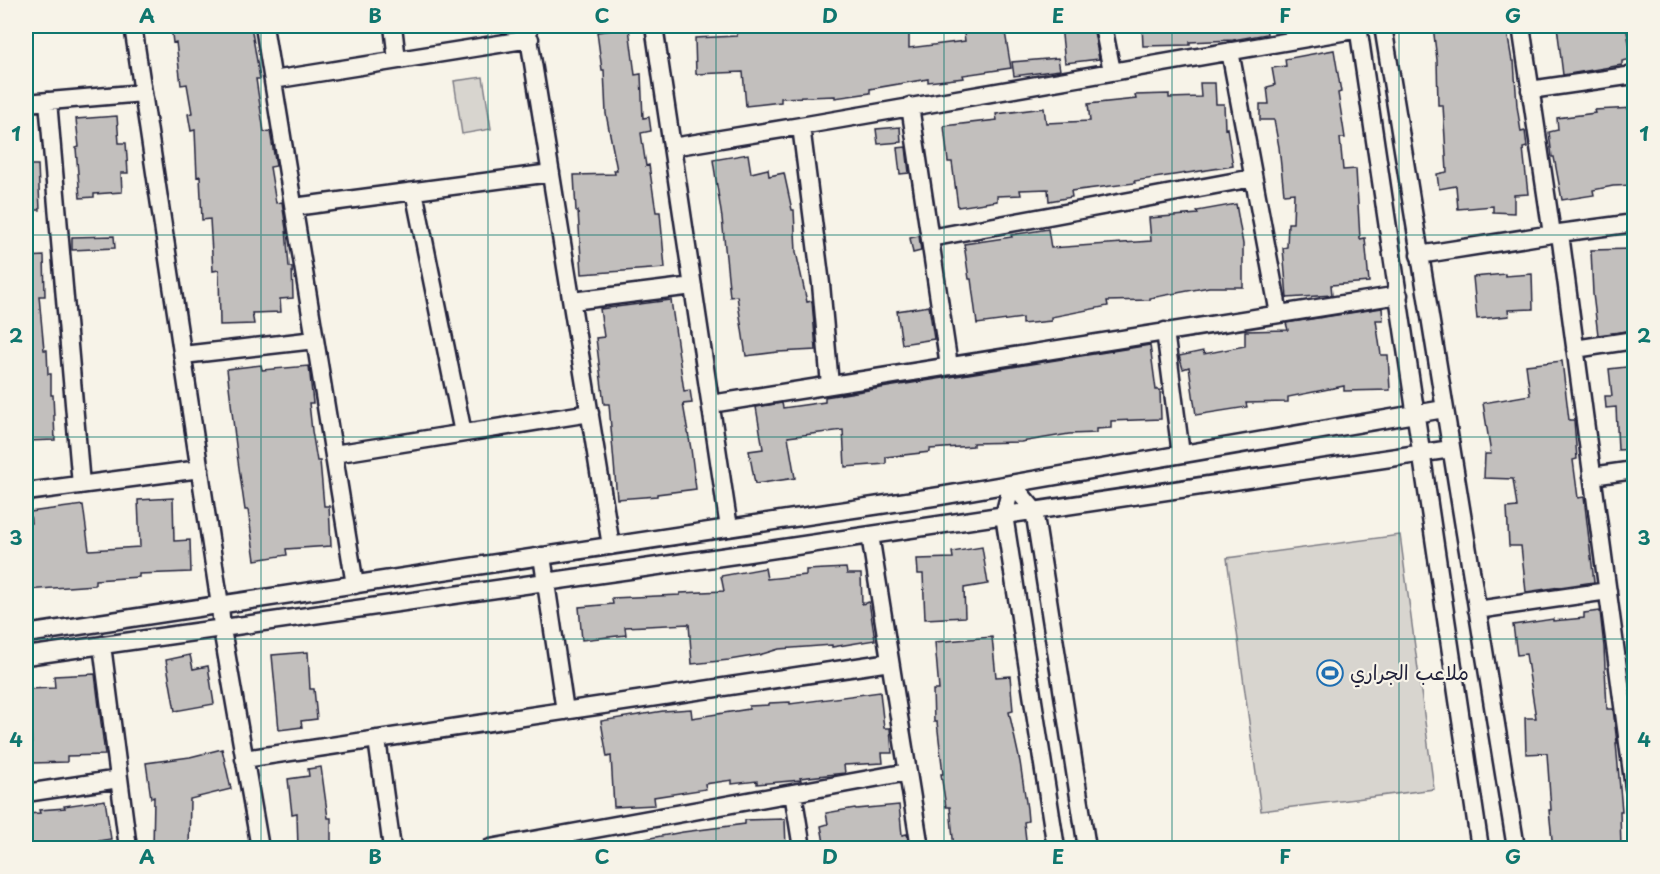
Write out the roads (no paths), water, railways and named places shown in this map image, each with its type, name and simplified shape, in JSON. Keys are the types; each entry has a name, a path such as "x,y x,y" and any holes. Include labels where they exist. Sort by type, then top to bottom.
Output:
{"street":[{"path":"133,26 222,629 260,849"},
{"path":"264,26 355,585"},
{"path":"393,26 397,60"},
{"path":"654,26 729,528"},
{"path":"1103,26 1112,71"},
{"path":"1383,26 1516,849"},
{"path":"1521,26 1575,349 1635,788"},
{"path":"672,147 1358,27 1480,849"},
{"path":"273,80 397,60 528,32 611,546"},
{"path":"1230,51 1279,314"},
{"path":"1530,90 1635,75"},
{"path":"26,103 143,93"},
{"path":"48,101 81,484"},
{"path":"910,106 949,366"},
{"path":"801,126 821,284 830,385"},
{"path":"294,207 551,173"},
{"path":"930,238 1253,178"},
{"path":"414,191 463,433"},
{"path":"1419,255 1635,223"},
{"path":"572,301 693,286"},
{"path":"711,404 1399,295"},
{"path":"1165,331 1181,454"},
{"path":"183,355 315,339"},
{"path":"1575,349 1635,340"},
{"path":"26,634 1012,484 1444,409"},
{"path":"334,454 590,413"},
{"path":"26,656 1451,449"},
{"path":"26,492 200,470"},
{"path":"1592,476 1635,470"},
{"path":"1012,484 1034,510 1087,849"},
{"path":"1012,484 1004,515 1056,849"},
{"path":"870,535 920,849"},
{"path":"542,556 565,711"},
{"path":"1477,610 1608,591"},
{"path":"102,645 128,849"},
{"path":"244,759 890,662"},
{"path":"377,739 392,849"},
{"path":"490,849 908,772"},
{"path":"26,793 119,779"},
{"path":"793,793 802,849"}],"place":[{"name":"ملاعب الجراري","path":"1330,673"}]}
